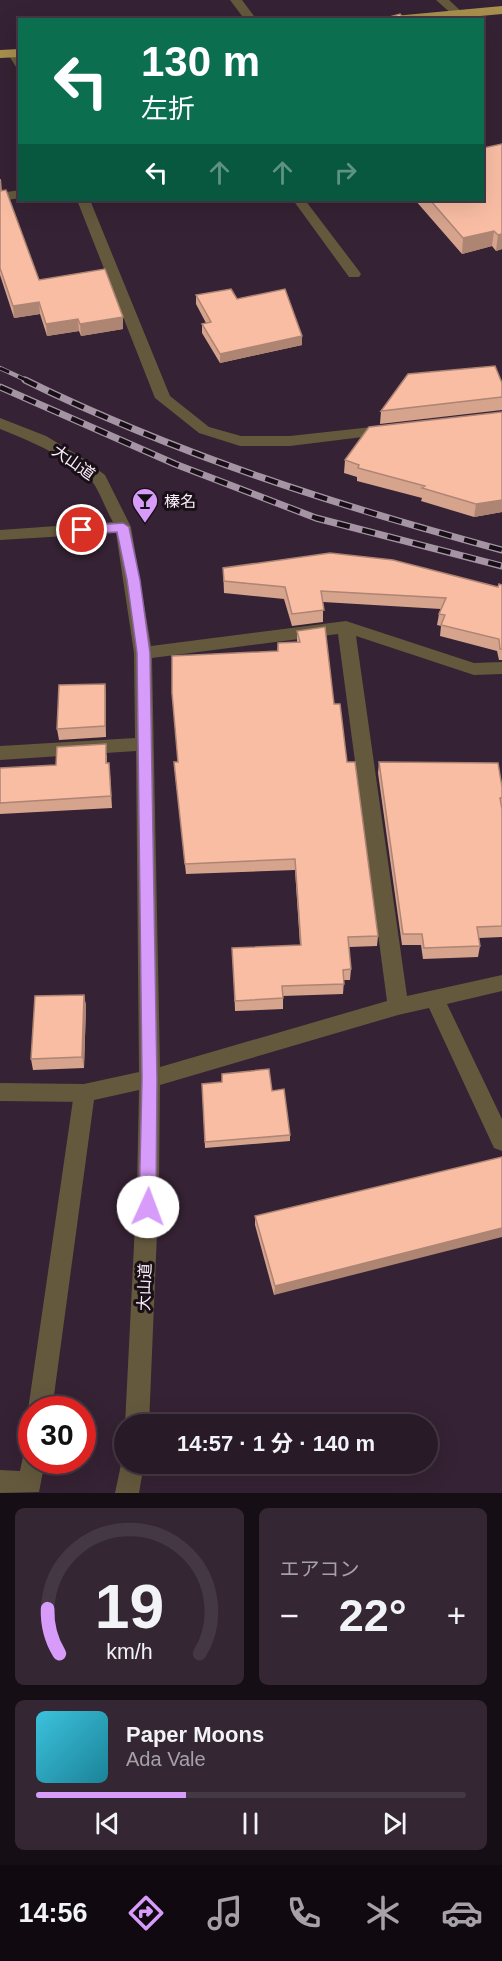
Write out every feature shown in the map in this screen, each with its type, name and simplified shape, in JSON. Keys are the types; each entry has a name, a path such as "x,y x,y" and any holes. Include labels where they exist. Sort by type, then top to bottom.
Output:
{"highway":[{"path":"415,18 502,10"},
{"path":"0,54 18,57"}],"street":[{"path":"236,0 250,18"},
{"path":"442,0 458,14"},
{"path":"0,197 18,194"},
{"path":"82,201 164,398 204,430 240,441 290,441 408,428"},
{"path":"300,201 354,274"},
{"name":"大山道","path":"0,423 41,440 76,461 99,479 123,527 133,580 143,653 150,1079 148,1185 137,1414"},
{"path":"0,535 123,527"},
{"path":"346,627 398,1006"},
{"path":"143,653 346,627 474,669 502,668"},
{"path":"0,753 145,744"},
{"path":"0,1092 84,1093 150,1079 398,1006 502,983"},
{"path":"434,998 502,1142"},
{"path":"42,1396 84,1093"},
{"path":"0,1482 30,1484 31,1474"},
{"path":"127,1493 130,1474"}],"building":[{"path":"400,14 403,18 386,18"},
{"path":"502,144 502,234 498,235 494,231 463,238 431,201 484,201 484,148"},
{"path":"6,190 39,280 105,269 123,317 80,324 78,319 46,324 39,302 13,306 0,268 0,191"},
{"path":"231,289 237,299 285,289 302,336 220,354 202,324 211,322 196,295"},
{"path":"495,366 502,383 502,397 381,411 408,374"},
{"path":"502,412 502,500 476,504 422,488 425,486 358,468 359,465 345,460 369,427"},
{"path":"330,553 393,560 498,587 499,584 502,585 502,649 500,649 499,639 441,625 445,615 439,614 446,598 321,591 324,610 292,614 285,587 224,581 223,568"},
{"path":"325,627 334,704 340,704 347,762 355,762 378,936 348,937 351,969 343,970 344,984 282,986 283,998 235,1001 232,948 301,945 295,859 185,864 174,762 178,762 172,693 172,656 278,651 278,643 300,642 297,631"},
{"path":"105,684 105,726 57,729 59,685"},
{"path":"106,744 106,763 109,763 111,796 0,803 0,768 56,765 57,747"},
{"path":"379,762 498,763 502,787 502,798 500,798 502,809 502,926 477,927 480,946 424,948 422,934 403,934"},
{"path":"84,995 82,1057 31,1059 35,996"},
{"path":"269,1069 272,1091 284,1089 290,1135 205,1142 202,1084 222,1082 222,1074"},
{"path":"502,1157 502,1228 275,1286 255,1216"}],"railway":[{"path":"0,368 28,381"},
{"path":"25,380 141,432 259,477 319,497 502,550"},
{"path":"0,387 175,464 316,518 502,566"}],"place":[{"name":"榛名","path":"145,524"}],"route":[{"path":"82,530 123,527 143,653 150,1079 148,1207"}]}
